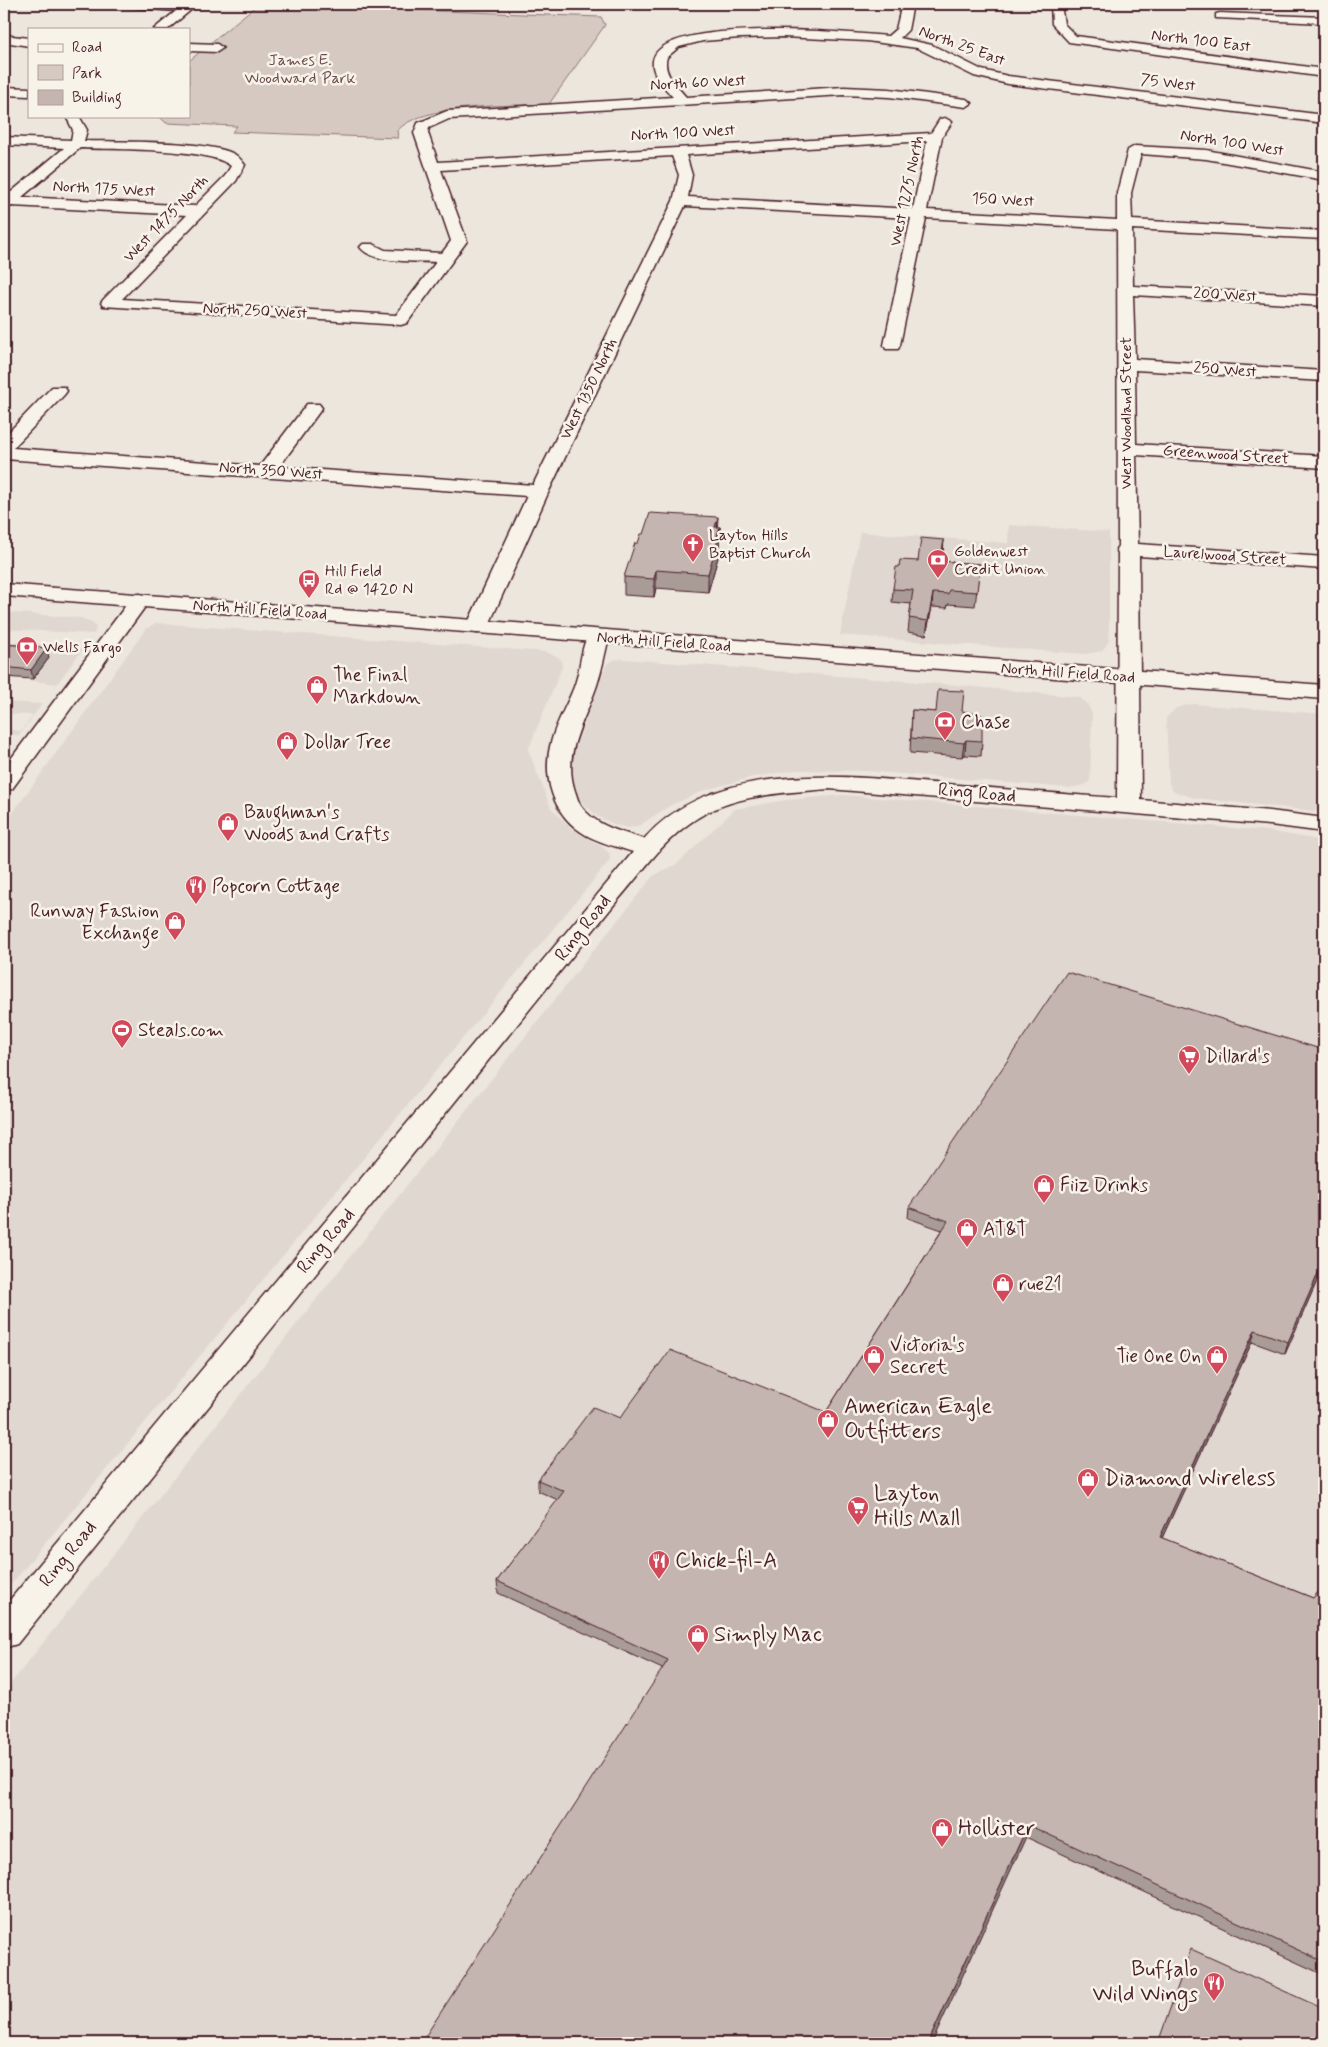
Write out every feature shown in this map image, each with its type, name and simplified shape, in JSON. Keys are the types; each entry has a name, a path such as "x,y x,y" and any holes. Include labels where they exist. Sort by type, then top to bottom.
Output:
{"street":[{"path":"127,4 189,6"},
{"path":"891,40 902,30 907,4"},
{"name":"North 100 East","path":"1056,4 1055,21 1073,39 1324,73"},
{"path":"161,28 189,6"},
{"path":"1220,16 1324,20"},
{"name":"North 25 East","path":"682,100 661,75 659,63 661,54 668,46 684,40 744,34 815,35 891,40 919,45 944,54 978,72 1008,80"},
{"path":"4,39 28,42"},
{"path":"190,48 217,48"},
{"name":"West 1275 North","path":"892,345 935,137 950,115 976,96 1008,80"},
{"name":"75 West","path":"1008,80 1324,119"},
{"path":"4,91 28,92"},
{"name":"North 60 West","path":"432,166 421,133 423,126 447,115 471,112 858,91 976,96"},
{"path":"6,203 77,144 80,130 73,118"},
{"name":"North 100 West","path":"432,166 935,137"},
{"path":"4,141 77,144"},
{"name":"West 1475 North","path":"77,144 203,150 229,157 238,165 231,178 109,303"},
{"name":"North 100 West","path":"1135,150 1152,149 1324,176"},
{"name":"West Woodland Street","path":"1129,806 1130,677 1126,550 1127,449 1124,194 1135,150"},
{"name":"West 1350 North","path":"477,627 539,490 680,201 687,179 682,161 676,151"},
{"path":"368,247 382,254 447,258 459,241 432,166"},
{"name":"150 West","path":"680,201 1324,235"},
{"name":"North 175 West","path":"6,203 198,212"},
{"name":"North 250 West","path":"109,303 401,320 447,258"},
{"name":"200 West","path":"1125,290 1324,301"},
{"name":"250 West","path":"1126,364 1324,376"},
{"path":"4,447 58,390"},
{"path":"266,471 313,408"},
{"name":"Greenwood Street","path":"1127,449 1324,462"},
{"name":"North 350 West","path":"4,453 539,490"},
{"name":"Laurelwood Street","path":"1126,550 1324,563"},
{"name":"North Hill Field Road","path":"4,590 1324,692"},
{"path":"4,784 140,600"},
{"path":"598,637 586,685 563,740 558,765 561,784 569,808 588,825 615,838 648,849"},
{"name":"Ring Road","path":"4,1633 648,849 682,817 716,800 753,789 796,784 850,782 1270,818 1324,825"}],"shaded area":[{"path":"1009,525 1109,532 1109,641 1102,651 1085,654 840,635 860,532 1008,543"},
{"path":"4,612 81,618 93,623 96,628 94,634 4,629"},
{"path":"155,623 545,652 557,656 562,661 562,667 528,750 551,808 571,828 609,853 610,860 4,1593 4,825 145,630"},
{"path":"94,634 57,684 4,677 4,641 82,649"},
{"path":"624,659 954,685 1078,697 1087,703 1092,714 1090,781 1085,785 1068,788 866,771 796,770 753,777 705,790 671,805 640,825 629,828 616,825 597,816 577,798 572,787 571,761 606,665 613,660"},
{"path":"4,702 42,704 19,735 4,734 4,729 21,731 33,715 4,714"},
{"path":"1192,704 1324,714 1324,812 1195,798 1173,791 1169,783 1166,718 1176,708"},
{"path":"843,795 1268,831 1324,841 1324,2043 4,2043 4,1692 653,876 677,864 735,809 787,800"}],"green space":[{"name":"James E. Woodward Park","path":"258,4 601,17 605,25 549,104 468,108 425,115 409,122 397,131 398,138 232,132 237,126 166,123 161,118 190,118 190,60 201,51 215,52 222,46 190,43 209,44"}],"building":[{"name":"Layton Hills Baptist Church","path":"650,513 718,517 715,527 720,527 717,536 719,536 708,574 656,570 654,579 624,577 635,543 638,543 641,534 643,534"},
{"path":"921,538 944,540 940,561 980,564 977,592 949,590 948,594 933,593 928,621 909,618 913,590 893,589 896,567 899,567 900,560 918,561"},
{"path":"4,644 47,648 31,670 4,667"},
{"path":"938,690 964,691 962,711 982,715 982,741 966,740 964,743 911,738 912,710 936,712"},
{"name":"Layton Hills Mall","path":"1067,972 1324,1050 1324,1260 1288,1342 1255,1330 1160,1537 1313,1598 1324,1586 1324,1962 1028,1825 928,2043 421,2043 668,1660 497,1581 564,1491 538,1480 593,1407 620,1418 670,1350 826,1412 948,1221 909,1207"},
{"name":"Buffalo Wild Wings","path":"1191,1949 1324,2009 1324,2043 1158,2043"}],"place":[{"name":"Layton Hills Baptist Church","path":"693,563"},
{"name":"Goldenwest Credit Union","path":"938,579"},
{"name":"Hill Field Rd @ 1420 N","path":"309,599"},
{"name":"Wells Fargo","path":"27,666"},
{"name":"The Final Markdown","path":"317,705"},
{"name":"Chase","path":"945,741"},
{"name":"Dollar Tree","path":"287,761"},
{"name":"Baughman's Woods and Crafts","path":"228,842"},
{"name":"Popcorn Cottage","path":"196,905"},
{"name":"Runway Fashion Exchange","path":"175,941"},
{"name":"Steals.com","path":"122,1049"},
{"name":"Dillard's","path":"1189,1075"},
{"name":"Fiiz Drinks","path":"1044,1204"},
{"name":"AT&T","path":"967,1248"},
{"name":"rue21","path":"1003,1303"},
{"name":"Victoria's Secret","path":"874,1375"},
{"name":"Tie One On","path":"1217,1375"},
{"name":"American Eagle Outfitters","path":"828,1439"},
{"name":"Diamond Wireless","path":"1088,1498"},
{"name":"Layton Hills Mall","path":"858,1526"},
{"name":"Chick-fil-A","path":"659,1580"},
{"name":"Simply Mac","path":"698,1654"},
{"name":"Hollister","path":"942,1848"},
{"name":"Buffalo Wild Wings","path":"1214,2002"}]}
